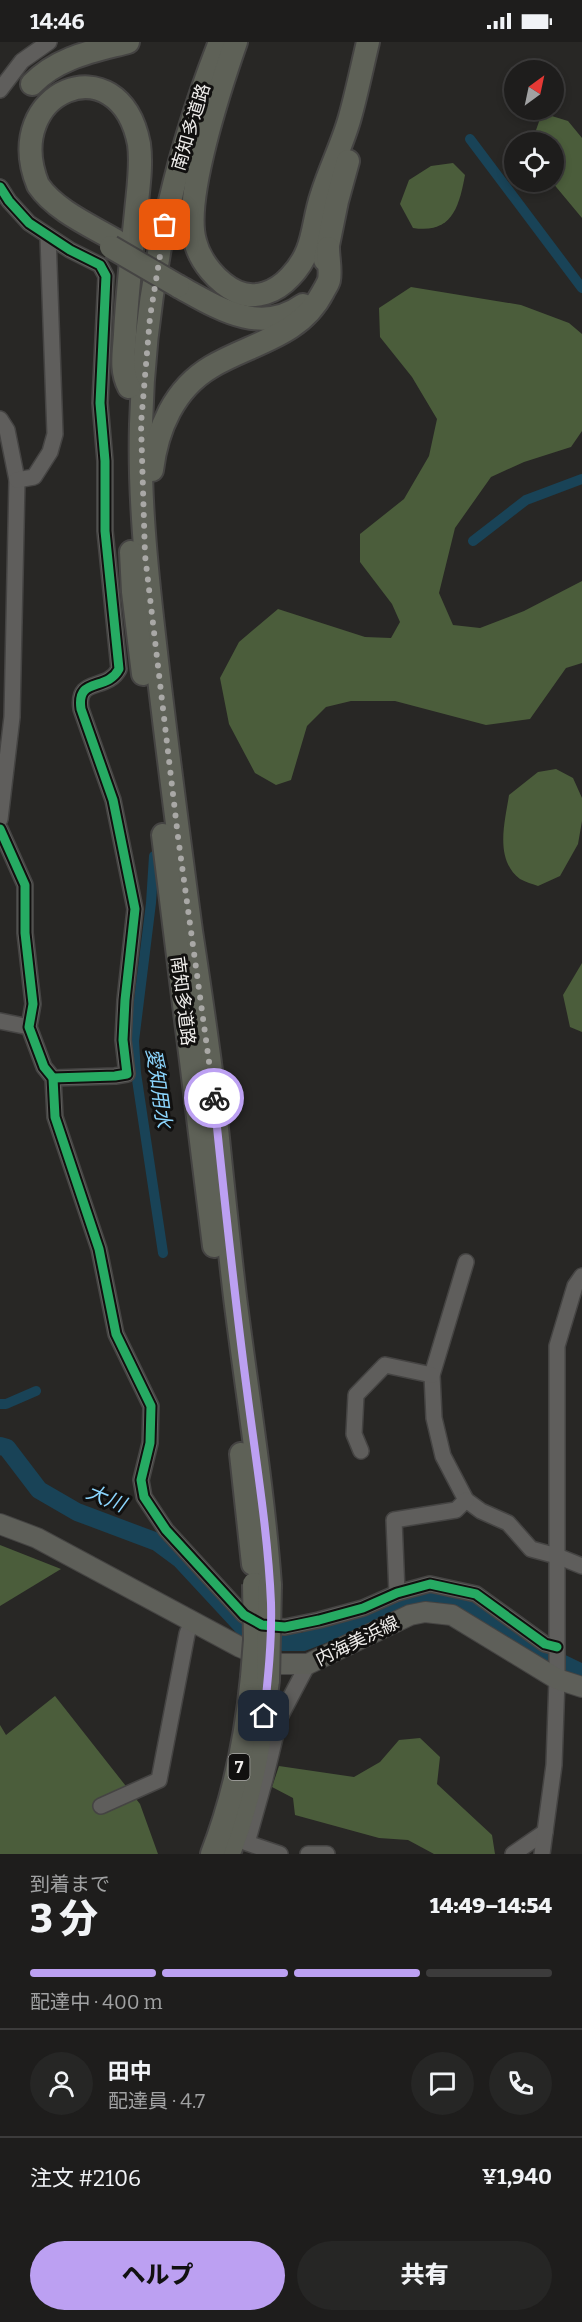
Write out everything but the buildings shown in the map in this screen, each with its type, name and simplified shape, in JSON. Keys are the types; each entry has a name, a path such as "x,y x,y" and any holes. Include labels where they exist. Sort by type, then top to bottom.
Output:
{"highway":[{"path":"20,102 29,88 48,69 84,54 128,42"},
{"name":"南知多道路","path":"203,42 177,115 159,181 140,276 129,387 127,488 133,592 243,1475 262,1584"},
{"name":"南知多道路","path":"220,42 192,119 160,245 147,341 141,424 145,555 159,686 210,1068 234,1288 261,1487 262,1584 257,1759 246,1802 228,1854"},
{"path":"236,42 218,94 195,194 195,241 206,265 223,284 240,293 253,296 265,294 281,285 320,245"},
{"path":"159,686 165,673 151,478 155,447 165,418 178,397 195,379 210,367 277,337 306,315 318,301 329,279 320,245 321,196 350,118 368,42"},
{"path":"12,134 20,171 31,191 44,205 179,283 219,301 258,308 272,306 294,291 304,279 320,245 337,201 379,42"},
{"path":"113,244 57,205 38,185 27,165 22,140 28,110 46,88 58,81 73,77 87,78 102,84 118,95 127,108 138,137 140,166 126,304 123,375 129,387"},
{"name":"南知多道路","path":"212,1854 231,1797 260,1678"}],"main road":[{"name":"内海美浜線","path":"0,1524 37,1538 240,1647 280,1664 308,1664 410,1615 439,1612 464,1621 582,1687"}],"street":[{"path":"0,90 22,61 49,42"},
{"path":"0,187 18,213 48,237 100,265 106,276 100,403 105,461 105,531 119,669 111,679 85,689 80,697 80,705 113,800 135,909 124,1030 127,1074 53,1078"},
{"path":"17,480 34,477 50,452 55,434 48,237"},
{"path":"0,419 7,430 17,480 12,717 0,819"},
{"path":"0,829 25,885 25,933 33,1004 29,1027 44,1067 53,1078 55,1117 99,1249 116,1334 151,1406 150,1443 141,1480 144,1497 166,1530 244,1615 262,1625 285,1627 320,1620 363,1608 397,1593 430,1584 476,1594 545,1644 557,1650"},
{"path":"0,1021 29,1027"},
{"path":"466,1262 432,1375 434,1418 443,1456 466,1500 481,1511 508,1522 531,1549 582,1566"},
{"path":"542,1854 554,1765 557,1675 557,1346 575,1286 582,1276"},
{"path":"361,1451 354,1434 356,1395 385,1365 432,1375"},
{"path":"397,1593 394,1520 456,1510 466,1500"},
{"path":"101,1806 159,1780 187,1634 192,1621"},
{"path":"280,1854 247,1843 280,1717 308,1664"},
{"path":"513,1854 545,1832"},
{"path":"308,1854 327,1854"}],"green space":[{"path":"540,120 564,120 568,121 582,138 582,218 560,192 564,192 564,132 535,132"},
{"path":"453,163 465,175 460,198 451,216 437,227 413,228 400,204 409,180 431,166"},
{"path":"411,287 521,305 569,323 582,334 582,431 571,447 524,462 491,477 455,528 439,593 453,625 480,628 524,611 582,581 582,663 566,668 530,719 486,725 395,701 351,701 326,707 307,726 291,780 276,785 255,773 229,724 220,678 239,642 278,609 365,637 391,638 400,622 392,604 360,562 360,534 404,499 429,456 437,419 412,377 380,337 379,308"},
{"path":"556,769 573,778 582,798 582,821 578,844 560,876 538,886 520,879 512,871 507,861 503,840 505,817 509,795 538,772"},
{"path":"582,963 582,1032 570,1027 563,995"},
{"path":"0,1545 61,1569 0,1606"},
{"path":"55,1696 140,1804 158,1854 0,1854 0,1725 6,1735"},
{"path":"420,1738 440,1757 437,1784 492,1835 495,1854 434,1854 408,1840 379,1838 295,1815 293,1798 272,1787 279,1766 354,1777 380,1762 399,1740"}],"waterway":[{"name":"愛知用水","path":"470,139 582,288"},
{"name":"愛知用水","path":"473,541 526,500 582,479"},
{"name":"愛知用水","path":"154,856 151,903 134,1041 136,1073 163,1253"},
{"name":"愛知用水","path":"0,1404 6,1404 36,1391"},
{"name":"大川","path":"0,1446 7,1448 39,1490 77,1512 157,1542 180,1559 244,1628 284,1642 303,1642 405,1599 436,1593 458,1598 477,1608 547,1656 582,1673"}],"cycle path":[{"path":"0,187 29,223 70,250 100,265 106,276 100,403 105,461 105,531 119,669 114,676 83,692 81,709 113,800 135,909 123,1040 127,1074 53,1078"},
{"path":"0,829 25,885 25,933 33,1004 29,1027 44,1067 53,1078 55,1117 99,1249 116,1334 151,1406 150,1443 141,1480 144,1497 166,1530 244,1615 262,1625 285,1627 319,1620 363,1608 397,1593 430,1584 476,1594 545,1644 557,1647"}],"way so far":[{"path":"165,225 150,317 141,424 145,555 178,837 214,1098"}],"route":[{"path":"214,1098 233,1277 261,1487 268,1562 271,1605 270,1652 264,1716"}]}
